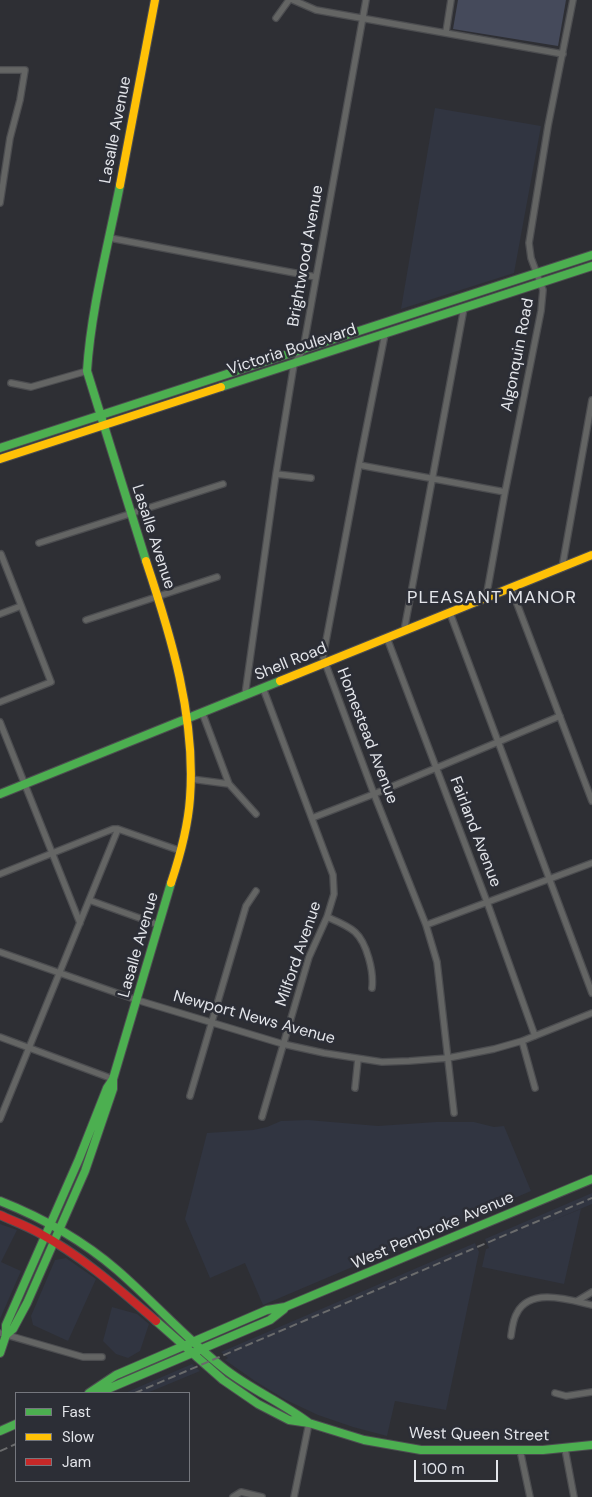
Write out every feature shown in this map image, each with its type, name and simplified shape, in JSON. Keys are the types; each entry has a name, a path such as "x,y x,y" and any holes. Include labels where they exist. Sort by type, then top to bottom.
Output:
{"main road":[{"name":"Lasalle Avenue","path":"0,1353 6,1325 79,1159 107,1088 113,1078 181,851 187,824 191,779 190,752 174,653 158,596 130,514 87,371 99,288 155,0"},
{"name":"Victoria Boulevard","path":"0,448 592,255"},
{"name":"Victoria Boulevard","path":"0,459 592,266"},
{"name":"Shell Road","path":"0,794 592,555"},
{"name":"Lasalle Avenue","path":"3,1334 13,1329 27,1303 60,1229 96,1142 113,1089 113,1078"},
{"name":"West Pembroke Avenue","path":"93,1392 110,1388 192,1354 270,1320 285,1308 592,1178"},
{"name":"West Queen Street","path":"0,1201 50,1223 80,1242 118,1271 194,1342 235,1376 262,1394 294,1411 310,1423"},
{"name":"West Queen Street","path":"0,1215 54,1241 96,1270 223,1380 258,1404 289,1420 310,1423 364,1440 414,1449 440,1451 565,1449 592,1445"},
{"name":"West Pembroke Avenue","path":"90,1392 116,1375 266,1310 285,1308"},
{"path":"0,1431 15,1424"}],"street":[{"path":"276,18 289,0"},
{"path":"293,0 316,10 563,54"},
{"name":"Brightwood Avenue","path":"246,694 276,474 294,364 303,350 366,0"},
{"path":"446,32 451,0"},
{"name":"Algonquin Road","path":"486,598 544,292 529,251 530,234 548,126 573,0"},
{"path":"0,70 25,70 20,100 10,138 0,203"},
{"path":"110,238 316,277"},
{"path":"404,631 464,308"},
{"name":"Homestead Avenue","path":"385,334 358,465 324,650 324,663 426,924 436,962 454,1113"},
{"path":"10,383 31,387 87,371"},
{"path":"562,568 592,400"},
{"path":"358,465 505,492"},
{"path":"276,474 311,478"},
{"path":"39,543 223,484"},
{"path":"0,702 51,682 1,554"},
{"path":"86,620 217,577"},
{"path":"511,588 592,801"},
{"path":"0,614 21,606"},
{"path":"450,613 592,993"},
{"name":"Fairland Avenue","path":"386,638 487,902 535,1036"},
{"name":"Milford Avenue","path":"262,1117 309,957 327,917 334,894 333,876 263,688"},
{"path":"202,712 229,784 256,814"},
{"path":"312,818 560,716"},
{"path":"0,722 80,924"},
{"path":"191,779 229,784"},
{"path":"0,874 113,829 118,829 181,851"},
{"path":"0,1119 118,829"},
{"path":"426,924 592,862"},
{"path":"190,1096 246,906 256,891"},
{"path":"89,900 159,925"},
{"path":"327,917 349,927 361,939 373,970 372,988"},
{"name":"Newport News Avenue","path":"0,952 137,1000 283,1044 382,1062 448,1058 494,1049 522,1041 592,1013"},
{"path":"0,1037 113,1078"},
{"path":"522,1041 535,1088"},
{"path":"355,1088 358,1059"},
{"path":"577,1301 592,1292"},
{"path":"511,1336 516,1313 524,1304 532,1299 547,1297 592,1305"},
{"path":"3,1334 83,1358 102,1357"},
{"path":"555,1393 566,1396 592,1392"},
{"path":"294,1497 310,1423"},
{"path":"565,1449 574,1497"},
{"path":"520,1450 530,1497"},
{"path":"233,1497 241,1492 262,1497"}],"shaded area":[{"path":"458,0 566,0 558,46 453,29"},
{"path":"435,108 541,126 514,273 401,309"},
{"path":"308,1120 378,1126 436,1122 474,1122 494,1127 504,1126 531,1191 263,1305 245,1263 210,1278 185,1219 207,1133 253,1130 281,1121"},
{"path":"592,1193 592,1204 544,1224 581,1209 564,1284 482,1267 486,1249 489,1248 485,1239"},
{"path":"0,1224 17,1230 1,1262 21,1271 0,1319"},
{"path":"475,1243 479,1252 446,1410 395,1401 387,1436 318,1415 286,1400 225,1360 228,1358 221,1352"},
{"path":"66,1258 96,1279 68,1341 33,1325 31,1316 55,1260"},
{"path":"112,1307 137,1314 149,1324 140,1351 128,1358 116,1354 103,1341"},
{"path":"192,1364 200,1371 149,1392 127,1392"}],"railway":[{"path":"137,1392 592,1198"},
{"path":"0,1451 15,1444"}],"traffic: fast":[{"path":"120,185 96,301 87,371 146,561"},
{"path":"0,448 592,255"},
{"path":"221,387 592,266"},
{"path":"0,794 280,681"},
{"path":"0,1353 6,1335 6,1325 79,1159 107,1088 113,1079 171,883"},
{"path":"6,1335 13,1329 27,1303 85,1171 113,1089 113,1079"},
{"path":"90,1392 116,1375 267,1310 285,1307 592,1179"},
{"path":"0,1201 47,1222 76,1239 104,1259 226,1370 309,1423"},
{"path":"94,1392 110,1388 270,1320 284,1309"},
{"path":"156,1321 223,1380 258,1404 289,1420 309,1423 364,1440 421,1450 543,1450 592,1445"},
{"path":"0,1431 15,1424"}],"traffic: slow":[{"path":"120,185 155,0"},
{"path":"0,459 221,387"},
{"path":"280,681 592,555"},
{"path":"146,561 180,678 189,738 191,768 189,809 183,841 171,883"}],"traffic: jam":[{"path":"0,1215 34,1230 70,1252 100,1274 156,1321"}],"district":[{"name":"PLEASANT MANOR","path":"492,598"}]}
